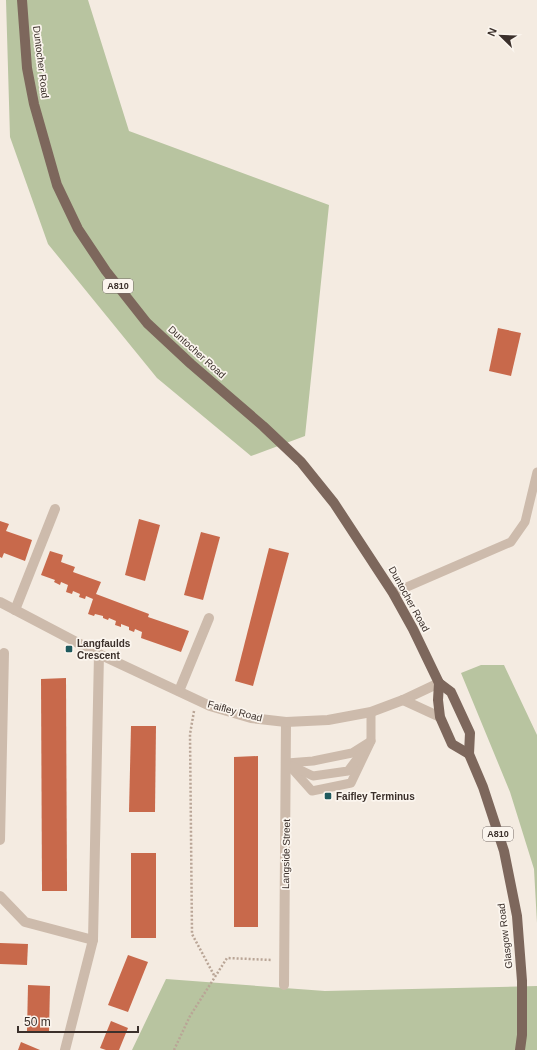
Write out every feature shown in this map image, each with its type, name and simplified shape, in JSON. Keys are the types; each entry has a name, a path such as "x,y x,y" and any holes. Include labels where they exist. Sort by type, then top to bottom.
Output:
{"main road":[{"name":"Duntocher Road","path":"22,0 27,68 34,104 57,184 78,229 106,271 147,323 191,364 264,426 301,462 334,503 393,593 439,683"},
{"name":"A810","path":"439,683 438,700 440,717 452,744 469,754"},
{"name":"Glasgow Road","path":"439,683 451,692 470,733 469,754 483,788 504,851 517,916 522,981 522,1035 520,1050"}],"street":[{"path":"15,610 55,509"},
{"name":"Faifley Road","path":"0,602 100,654 210,706 251,718 286,722 328,720 371,712 403,700 439,683"},
{"path":"179,691 208,618"},
{"path":"0,840 4,653"},
{"path":"66,1050 93,940 100,654"},
{"path":"403,700 440,717"},
{"name":"Langside Street","path":"284,985 287,763 286,722"},
{"path":"0,896 25,922 93,940"}],"lane":[{"path":"393,593 511,542 525,522 537,472"},
{"path":"287,763 312,791 351,783 371,741 371,712"},
{"path":"287,763 313,761 352,753 371,741"},
{"path":"287,763 313,776 348,771 371,741"}],"path":[{"path":"196,699 190,734 192,934 215,977"},
{"path":"174,1050 190,1016 227,958 284,961"}],"green space":[{"path":"6,0 88,0 129,131 329,205 305,436 251,456 157,378 48,244 10,137"},
{"path":"481,665 504,665 537,735 537,923 534,869 510,792 461,673"},
{"path":"166,979 325,991 537,986 537,1050 132,1050"}],"building":[{"path":"498,328 521,333 511,376 489,371"},
{"path":"139,519 160,525 145,581 125,575"},
{"path":"0,521 9,524 6,531 32,540 25,561 4,553 2,558 0,557"},
{"path":"201,532 220,537 203,600 184,595"},
{"path":"269,548 289,553 253,686 235,681"},
{"path":"50,551 63,555 61,562 75,567 73,572 101,582 96,594 149,614 148,617 189,631 181,652 141,638 142,632 135,629 134,632 129,630 129,627 121,624 121,627 115,625 116,621 109,618 108,620 103,618 103,616 88,614 93,599 86,596 85,599 79,597 80,594 73,591 72,594 66,592 68,585 61,582 60,585 54,582 55,580 41,575"},
{"path":"66,678 67,891 42,891 41,679"},
{"path":"131,726 156,726 155,812 129,812"},
{"path":"258,756 258,927 234,927 234,757"},
{"path":"131,853 156,853 156,938 131,938"},
{"path":"0,943 28,944 27,965 0,964"},
{"path":"128,955 148,962 128,1012 108,1005"},
{"path":"28,985 50,986 49,1032 27,1031"},
{"path":"111,1021 128,1028 119,1050 106,1050 100,1048"},
{"path":"21,1042 40,1050 18,1050"}],"place":[{"name":"Langfaulds Crescent","path":"69,649"},
{"name":"Faifley Terminus","path":"328,796"}]}
